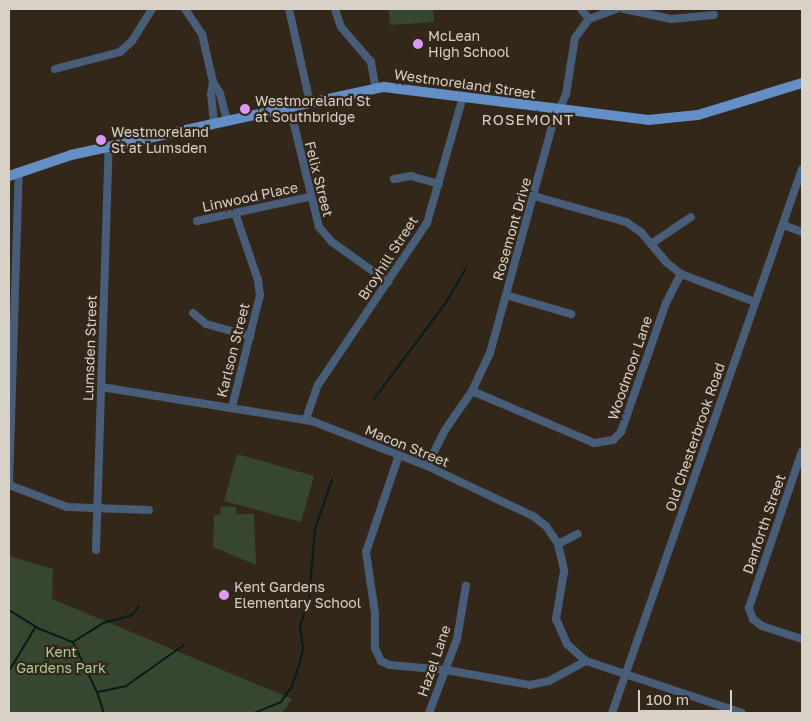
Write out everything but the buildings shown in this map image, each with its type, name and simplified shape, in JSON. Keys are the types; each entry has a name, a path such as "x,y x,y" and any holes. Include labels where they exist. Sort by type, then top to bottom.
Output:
{"main road":[{"name":"Westmoreland Street","path":"14,174 60,158 109,146 376,89 403,87 559,111 642,120 704,113 802,83"}],"street":[{"path":"55,68 120,52 132,41 152,9"},
{"path":"185,9 202,34 213,82 220,93 227,121"},
{"path":"289,9 310,103"},
{"path":"335,9 341,27 371,62 376,89"},
{"path":"581,9 589,19 618,9"},
{"path":"624,9 671,19 714,15"},
{"name":"Rosemont Drive","path":"427,466 445,430 472,391 490,353 534,196 559,111 566,94 575,38 589,19"},
{"path":"213,82 210,94 214,124"},
{"name":"Broyhill Street","path":"306,419 318,385 424,227 439,184 463,97"},
{"name":"Felix Street","path":"290,108 309,197 315,218 324,235 388,282"},
{"name":"Lumsden Street","path":"96,550 109,146"},
{"name":"Old Chesterbrook Road","path":"612,713 802,169"},
{"path":"14,174 9,484 58,505 149,510"},
{"path":"394,179 411,176 439,184"},
{"path":"534,196 626,222 682,274 755,302"},
{"name":"Linwood Place","path":"197,221 309,197"},
{"name":"Karlson Street","path":"232,407 259,304 259,286 235,213"},
{"path":"651,244 691,217"},
{"path":"783,225 802,232"},
{"name":"Woodmoor Lane","path":"472,391 594,443 613,440 620,432 668,297 682,274"},
{"path":"506,295 571,314"},
{"path":"193,313 206,324 250,336"},
{"name":"Macon Street","path":"101,387 306,419 427,466 533,516 546,526 558,544 564,571 556,619 567,644 586,661"},
{"name":"Danforth Street","path":"802,451 749,606 753,618 762,626 802,639"},
{"path":"399,455 366,552 375,613 374,648 377,662 446,670 530,685 550,681 586,661 625,676 742,713"},
{"path":"558,544 578,534"},
{"name":"Hazel Lane","path":"429,713 457,639 466,586"}],"green space":[{"path":"389,9 433,9 434,22 390,25"},
{"path":"237,454 314,476 301,522 224,501"},
{"path":"221,506 236,507 236,514 254,514 256,565 213,547 214,515 220,515"},
{"name":"Kent Gardens Park","path":"9,556 53,569 52,599 292,699 282,713 9,713"}],"waterway":[{"path":"374,399 447,301 465,270"},
{"path":"254,713 281,702 292,686 299,666 303,648 300,626 309,599 315,529 332,480"},
{"path":"73,642 103,623 132,615 139,606"},
{"path":"9,610 40,629 73,642 97,692 104,713"},
{"path":"9,671 36,626"},
{"path":"98,692 126,686 184,645"}],"place":[{"name":"McLean High School","path":"418,44"},
{"name":"Westmoreland St at Southbridge","path":"245,109"},
{"name":"Westmoreland St at Lumsden","path":"101,140"},
{"name":"Kent Gardens Elementary School","path":"224,595"}],"district":[{"name":"ROSEMONT","path":"528,120"}]}
